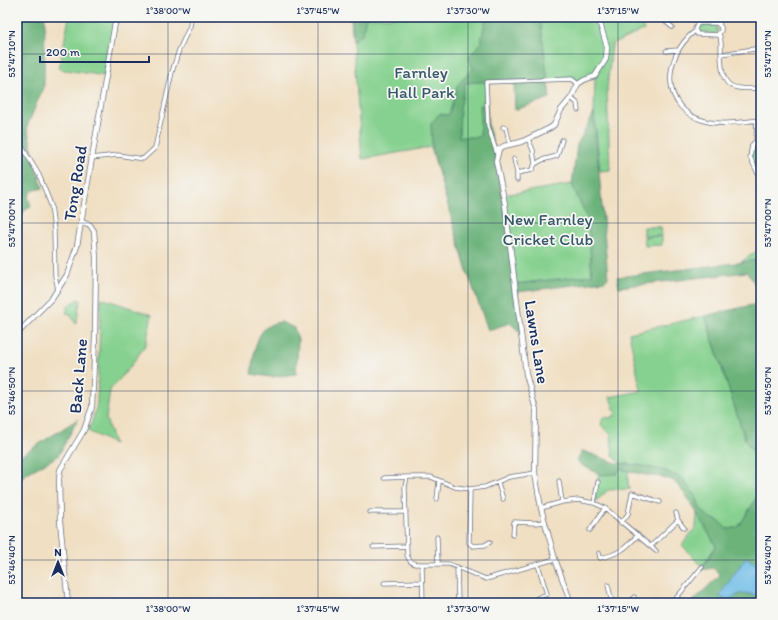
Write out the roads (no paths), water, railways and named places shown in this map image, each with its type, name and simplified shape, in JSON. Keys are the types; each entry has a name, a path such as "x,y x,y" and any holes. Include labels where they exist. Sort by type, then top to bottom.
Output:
{"street":[{"path":"17,48 19,17"},
{"name":"Tong Road","path":"17,334 52,298 67,275 77,246 116,17"},
{"path":"91,158 118,155 142,159 154,148 172,72 179,50 190,26 190,17"},
{"path":"497,154 499,149 528,139 554,125 561,110 571,98 578,84 595,76 606,60 607,47 598,17"},
{"path":"660,17 672,26"},
{"path":"695,17 698,23"},
{"path":"721,17 719,25 721,30 719,34 724,80 729,86 742,89 761,88"},
{"path":"698,23 713,23 719,25"},
{"path":"698,23 695,29 696,31 678,50 672,63 670,83 678,102 694,117 714,123 759,120 756,141 752,145 750,157 761,180"},
{"path":"696,31 699,35 719,34"},
{"path":"721,54 761,48"},
{"path":"666,51 678,50"},
{"name":"Lawns Lane","path":"571,603 555,559 541,508 535,473 536,410 524,360 505,204 497,168 497,154 488,126 486,82 572,79 578,84"},
{"path":"571,98 577,103 578,110"},
{"path":"17,119 22,147 39,175 50,205 54,230 55,276 58,289"},
{"path":"510,144 504,128 511,126"},
{"path":"517,173 532,170 534,164 533,150 528,139"},
{"path":"534,164 546,158 557,156 562,140"},
{"path":"514,159 517,180"},
{"name":"Back Lane","path":"68,603 61,528 59,478 60,470 84,430 92,406 95,337 96,258 94,231 90,225 82,222"},
{"path":"384,478 431,477 439,482 455,487 470,489 498,483 509,477 535,473"},
{"path":"406,477 406,546 410,560 422,565 438,563 457,567 486,579 555,559"},
{"path":"437,499 439,482"},
{"path":"562,502 559,482 564,482"},
{"path":"594,503 598,482"},
{"path":"498,483 502,498"},
{"path":"470,489 469,543 473,546 485,545 490,542"},
{"path":"621,523 628,514 632,493 660,502"},
{"path":"541,508 562,502 578,500 594,503 605,508 656,551"},
{"path":"590,530 605,508"},
{"path":"370,512 406,512"},
{"path":"676,513 678,520 684,528"},
{"path":"509,519 514,522 545,522"},
{"path":"651,546 678,520"},
{"path":"513,535 514,522"},
{"path":"598,553 600,560 615,555 626,548 638,535"},
{"path":"437,537 438,563"},
{"path":"373,547 406,546"},
{"path":"537,598 547,594 538,564"},
{"path":"422,565 423,603"},
{"path":"457,567 458,602"},
{"path":"672,603 702,567"},
{"path":"384,583 422,582"},
{"path":"608,585 612,603"},
{"path":"630,603 633,601 634,597"}],"water":[{"path":"746,557 761,568 761,592 756,595 742,593 727,600 719,596"}],"park label":[{"name":"Farnley Hall Park","path":"421,82"},
{"name":"New Farnley Cricket Club","path":"548,229"}]}
